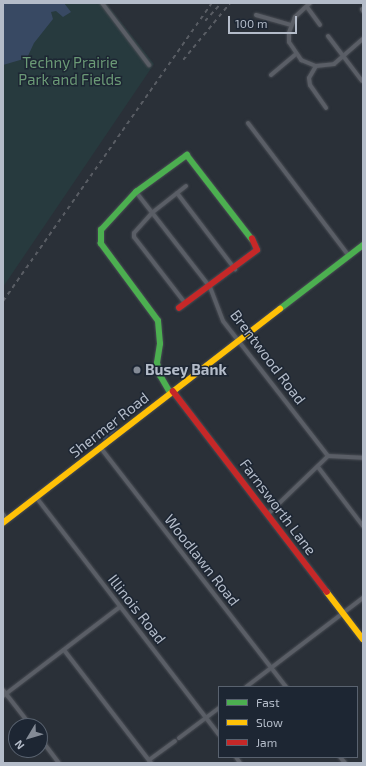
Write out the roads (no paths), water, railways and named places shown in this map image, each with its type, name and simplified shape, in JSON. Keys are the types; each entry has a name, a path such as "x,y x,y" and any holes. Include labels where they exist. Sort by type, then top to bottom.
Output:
{"street":[{"path":"102,3 149,65"},
{"path":"310,3 307,8 295,17 291,25 289,42 296,54 316,66 334,64 344,57 363,38"},
{"path":"307,8 320,25"},
{"path":"256,15 291,25"},
{"path":"328,36 362,81"},
{"path":"271,75 296,54"},
{"path":"316,66 308,78 310,85 326,108"},
{"path":"248,123 350,256"},
{"path":"136,192 186,155 256,245 257,250 235,269 179,308"},
{"path":"186,186 153,212 134,233 134,237 186,303"},
{"name":"Brentwood Road","path":"136,192 210,287 223,321 328,456"},
{"name":"Farnsworth Lane","path":"136,192 101,230 100,237 101,244 158,321 160,344 157,363 160,376 363,639"},
{"path":"177,193 235,269"},
{"name":"Shermer Road","path":"5,521 363,245"},
{"name":"Woodlawn Road","path":"100,447 285,686"},
{"path":"268,514 328,456 363,458"},
{"path":"318,467 363,526"},
{"name":"Illinois Road","path":"36,497 218,734"},
{"path":"3,514 5,521"},
{"path":"247,686 363,598"},
{"path":"5,695 120,607"},
{"path":"64,650 150,762 174,741"},
{"path":"3,690 5,695 24,718"},
{"path":"180,738 218,709"},
{"path":"48,749 59,763"}],"water":[{"path":"3,3 64,3 71,12 63,17 56,11 51,12 53,19 34,43 27,58 3,65"}],"waterway":[{"path":"110,434 116,429"},
{"path":"104,439 107,436"}],"railway":[{"path":"3,301 212,3"},
{"path":"205,21 221,3"},
{"path":"183,60 230,3"}],"place":[{"name":"Busey Bank","path":"137,370"}],"park label":[{"name":"Techny Prairie Park and Fields","path":"70,70"}]}
